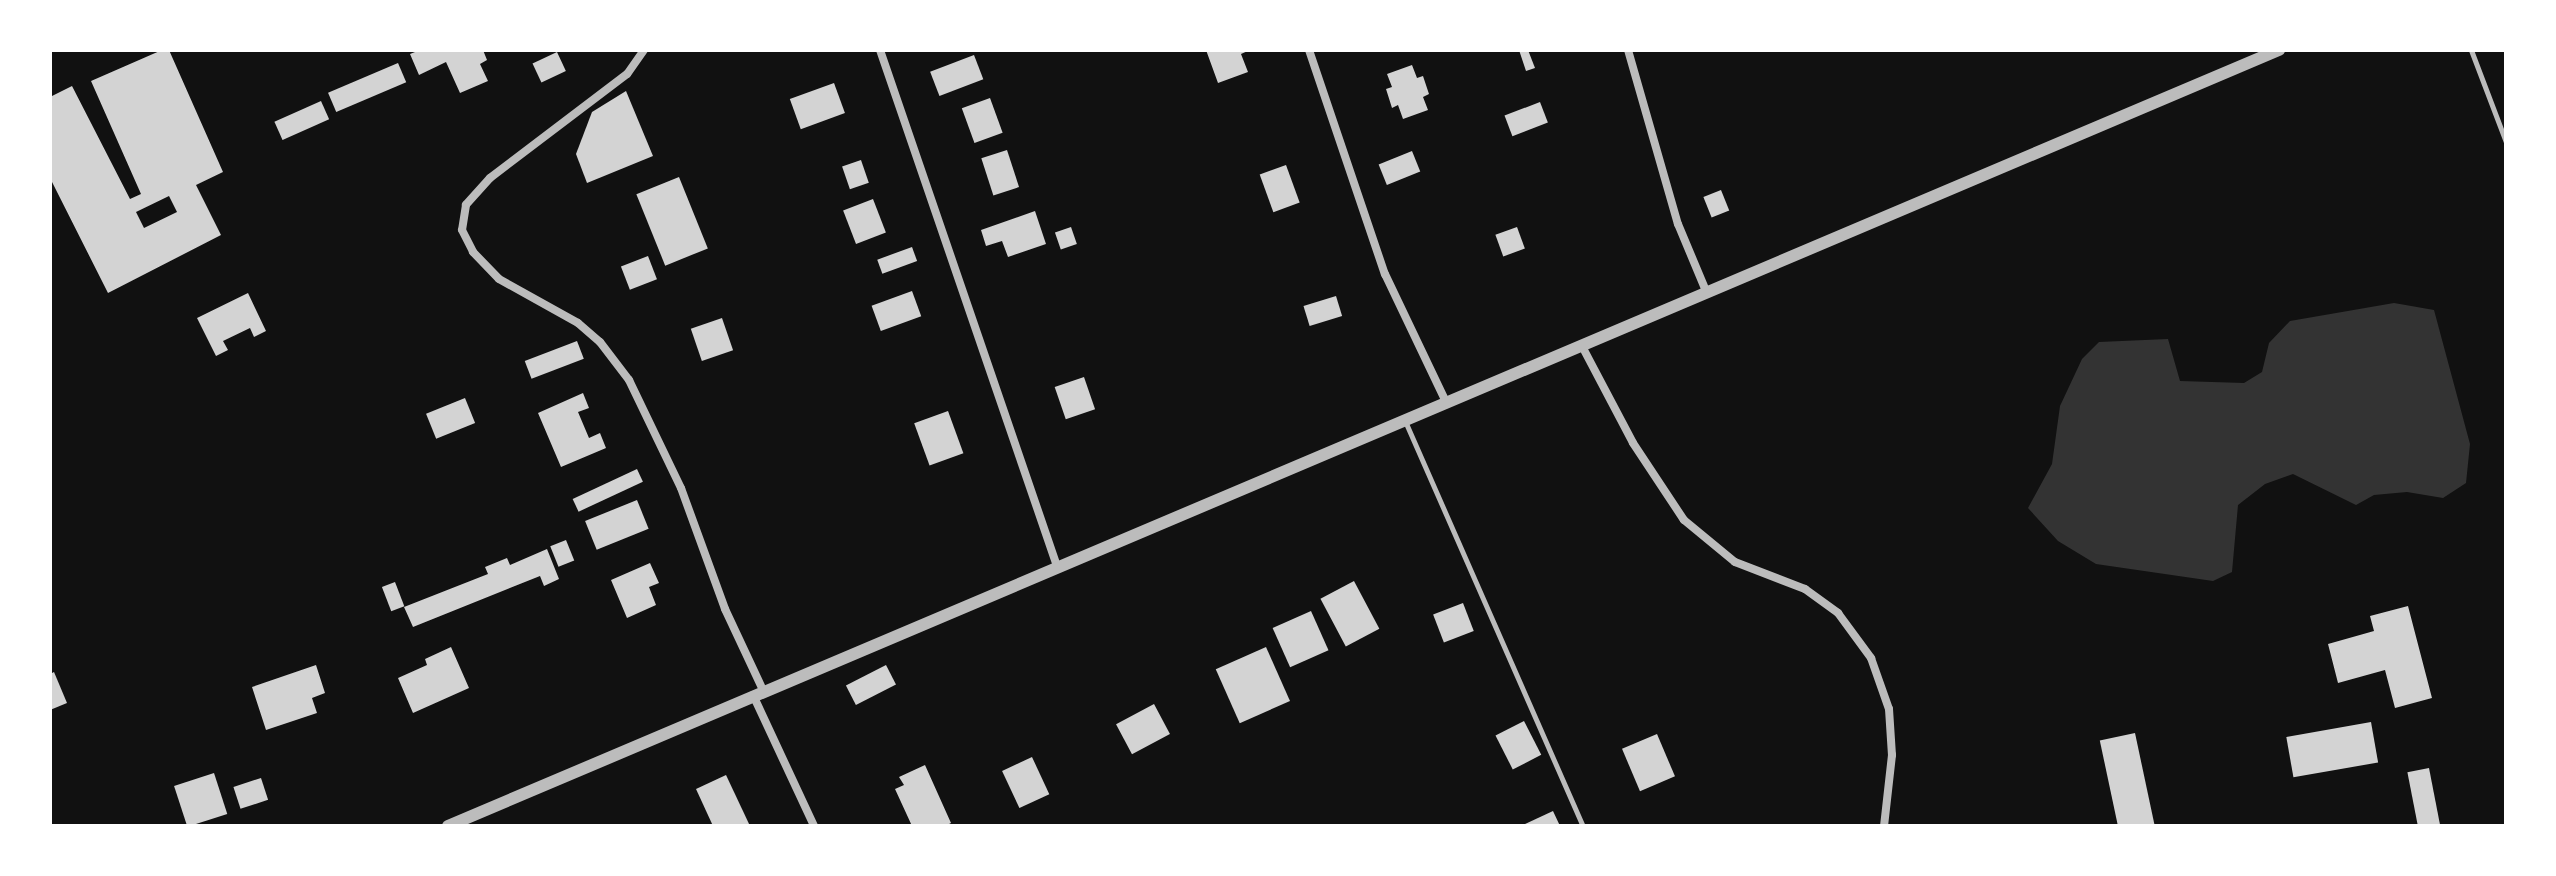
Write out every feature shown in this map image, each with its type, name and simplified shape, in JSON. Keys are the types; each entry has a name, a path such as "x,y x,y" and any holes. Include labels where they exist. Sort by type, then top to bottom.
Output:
{"street":[{"path":"644,50 627,74 490,178 466,205 462,230 473,252 499,279 578,323 600,342 629,380 681,488 725,609 814,826"},
{"path":"880,50 1057,566"},
{"path":"1309,50 1385,274 1447,404"},
{"path":"1628,50 1678,224 1706,291"},
{"path":"448,826 1057,566 1583,348 1706,291 2279,50"},
{"path":"1583,348 1633,443 1684,520 1735,562 1805,589 1838,613 1871,658 1889,709 1892,755 1884,826"}],"lane":[{"path":"2471,50 2506,142"},
{"path":"1404,420 1583,826"}],"shaded area":[{"path":"2394,303 2434,310 2470,444 2466,483 2443,498 2407,492 2374,495 2356,505 2293,474 2265,484 2238,505 2232,572 2213,581 2096,564 2058,541 2028,508 2052,464 2060,406 2082,359 2099,342 2168,339 2180,381 2244,383 2262,372 2269,343 2290,321"}],"building":[{"path":"162,50 169,50 223,172 196,185 221,235 108,293 50,178 50,97 72,86 130,199 141,194 91,81","holes":["169,196 177,212 144,228 136,212"]},
{"path":"420,50 483,50 487,60 480,64 488,81 460,93 446,62 419,75 410,54"},
{"path":"1206,50 1250,50 1241,54 1248,72 1218,83"},
{"path":"1519,50 1528,50 1535,68 1526,71"},
{"path":"557,52 566,71 541,82 533,63"},
{"path":"974,55 983,79 939,96 930,72"},
{"path":"398,63 406,82 336,112 328,93"},
{"path":"1412,65 1417,78 1423,76 1429,94 1423,97 1428,110 1403,119 1398,105 1392,108 1386,89 1392,87 1387,74"},
{"path":"834,83 845,113 801,129 790,99"},
{"path":"626,91 653,156 587,183 576,154 592,112"},
{"path":"990,98 1003,133 974,143 962,108"},
{"path":"321,101 329,119 283,140 274,122"},
{"path":"1540,102 1548,123 1512,136 1505,116"},
{"path":"1007,150 1019,187 993,195 981,158"},
{"path":"1412,151 1420,171 1387,185 1379,164"},
{"path":"861,160 869,183 850,189 842,167"},
{"path":"1286,165 1300,203 1273,212 1260,175"},
{"path":"679,177 708,248 665,266 636,194"},
{"path":"1721,190 1729,210 1712,218 1703,197"},
{"path":"873,199 886,233 856,244 843,210"},
{"path":"1035,211 1046,244 1008,257 1002,241 986,246 981,230"},
{"path":"1071,227 1077,244 1061,250 1055,233"},
{"path":"1517,227 1525,249 1503,256 1495,235"},
{"path":"912,247 917,261 882,274 877,260"},
{"path":"648,256 657,279 630,290 621,266"},
{"path":"912,291 921,316 881,331 872,306"},
{"path":"248,293 266,331 254,337 250,328 223,341 228,350 216,356 197,318"},
{"path":"1336,296 1342,316 1310,326 1303,306"},
{"path":"722,318 733,350 702,361 691,329"},
{"path":"577,341 584,359 532,379 525,361"},
{"path":"1084,377 1095,409 1066,419 1055,387"},
{"path":"583,393 589,408 578,412 589,438 600,433 606,448 561,467 538,413"},
{"path":"465,398 475,423 436,439 426,414"},
{"path":"948,411 963,453 930,466 914,423"},
{"path":"637,469 643,482 579,512 573,499"},
{"path":"637,500 649,529 597,550 585,521"},
{"path":"566,540 574,560 558,567 550,546"},
{"path":"547,549 559,579 544,586 540,576 413,627 404,607 488,574 485,567 507,558 510,565"},
{"path":"650,563 659,583 649,587 656,605 627,618 611,580"},
{"path":"1354,581 1379,629 1346,647 1320,599"},
{"path":"395,582 404,606 391,611 382,587"},
{"path":"1463,603 1474,631 1444,642 1433,614"},
{"path":"2408,606 2432,698 2395,708 2385,670 2338,683 2328,644 2374,631 2370,616"},
{"path":"1311,611 1328,650 1290,667 1273,628"},
{"path":"451,647 469,688 413,713 398,678 427,665 425,659"},
{"path":"1266,647 1290,701 1240,723 1216,669"},
{"path":"316,665 325,693 312,698 317,713 266,730 252,687"},
{"path":"886,665 896,685 856,705 846,685"},
{"path":"54,672 67,703 50,710 50,674"},
{"path":"1154,704 1170,734 1132,754 1116,724"},
{"path":"1524,721 1541,755 1513,769 1495,736"},
{"path":"2371,722 2378,762 2293,777 2286,737"},
{"path":"2135,733 2155,826 2118,826 2100,740"},
{"path":"1657,734 1675,776 1640,791 1622,749"},
{"path":"1032,757 1049,794 1019,808 1002,771"},
{"path":"925,765 951,823 945,826 912,826 895,789 904,785 899,777"},
{"path":"2429,768 2440,826 2418,826 2407,772"},
{"path":"214,773 227,814 187,826 174,786"},
{"path":"726,775 750,826 713,826 696,789"},
{"path":"261,778 268,800 241,809 233,787"},
{"path":"1553,811 1560,826 1521,826"}]}
